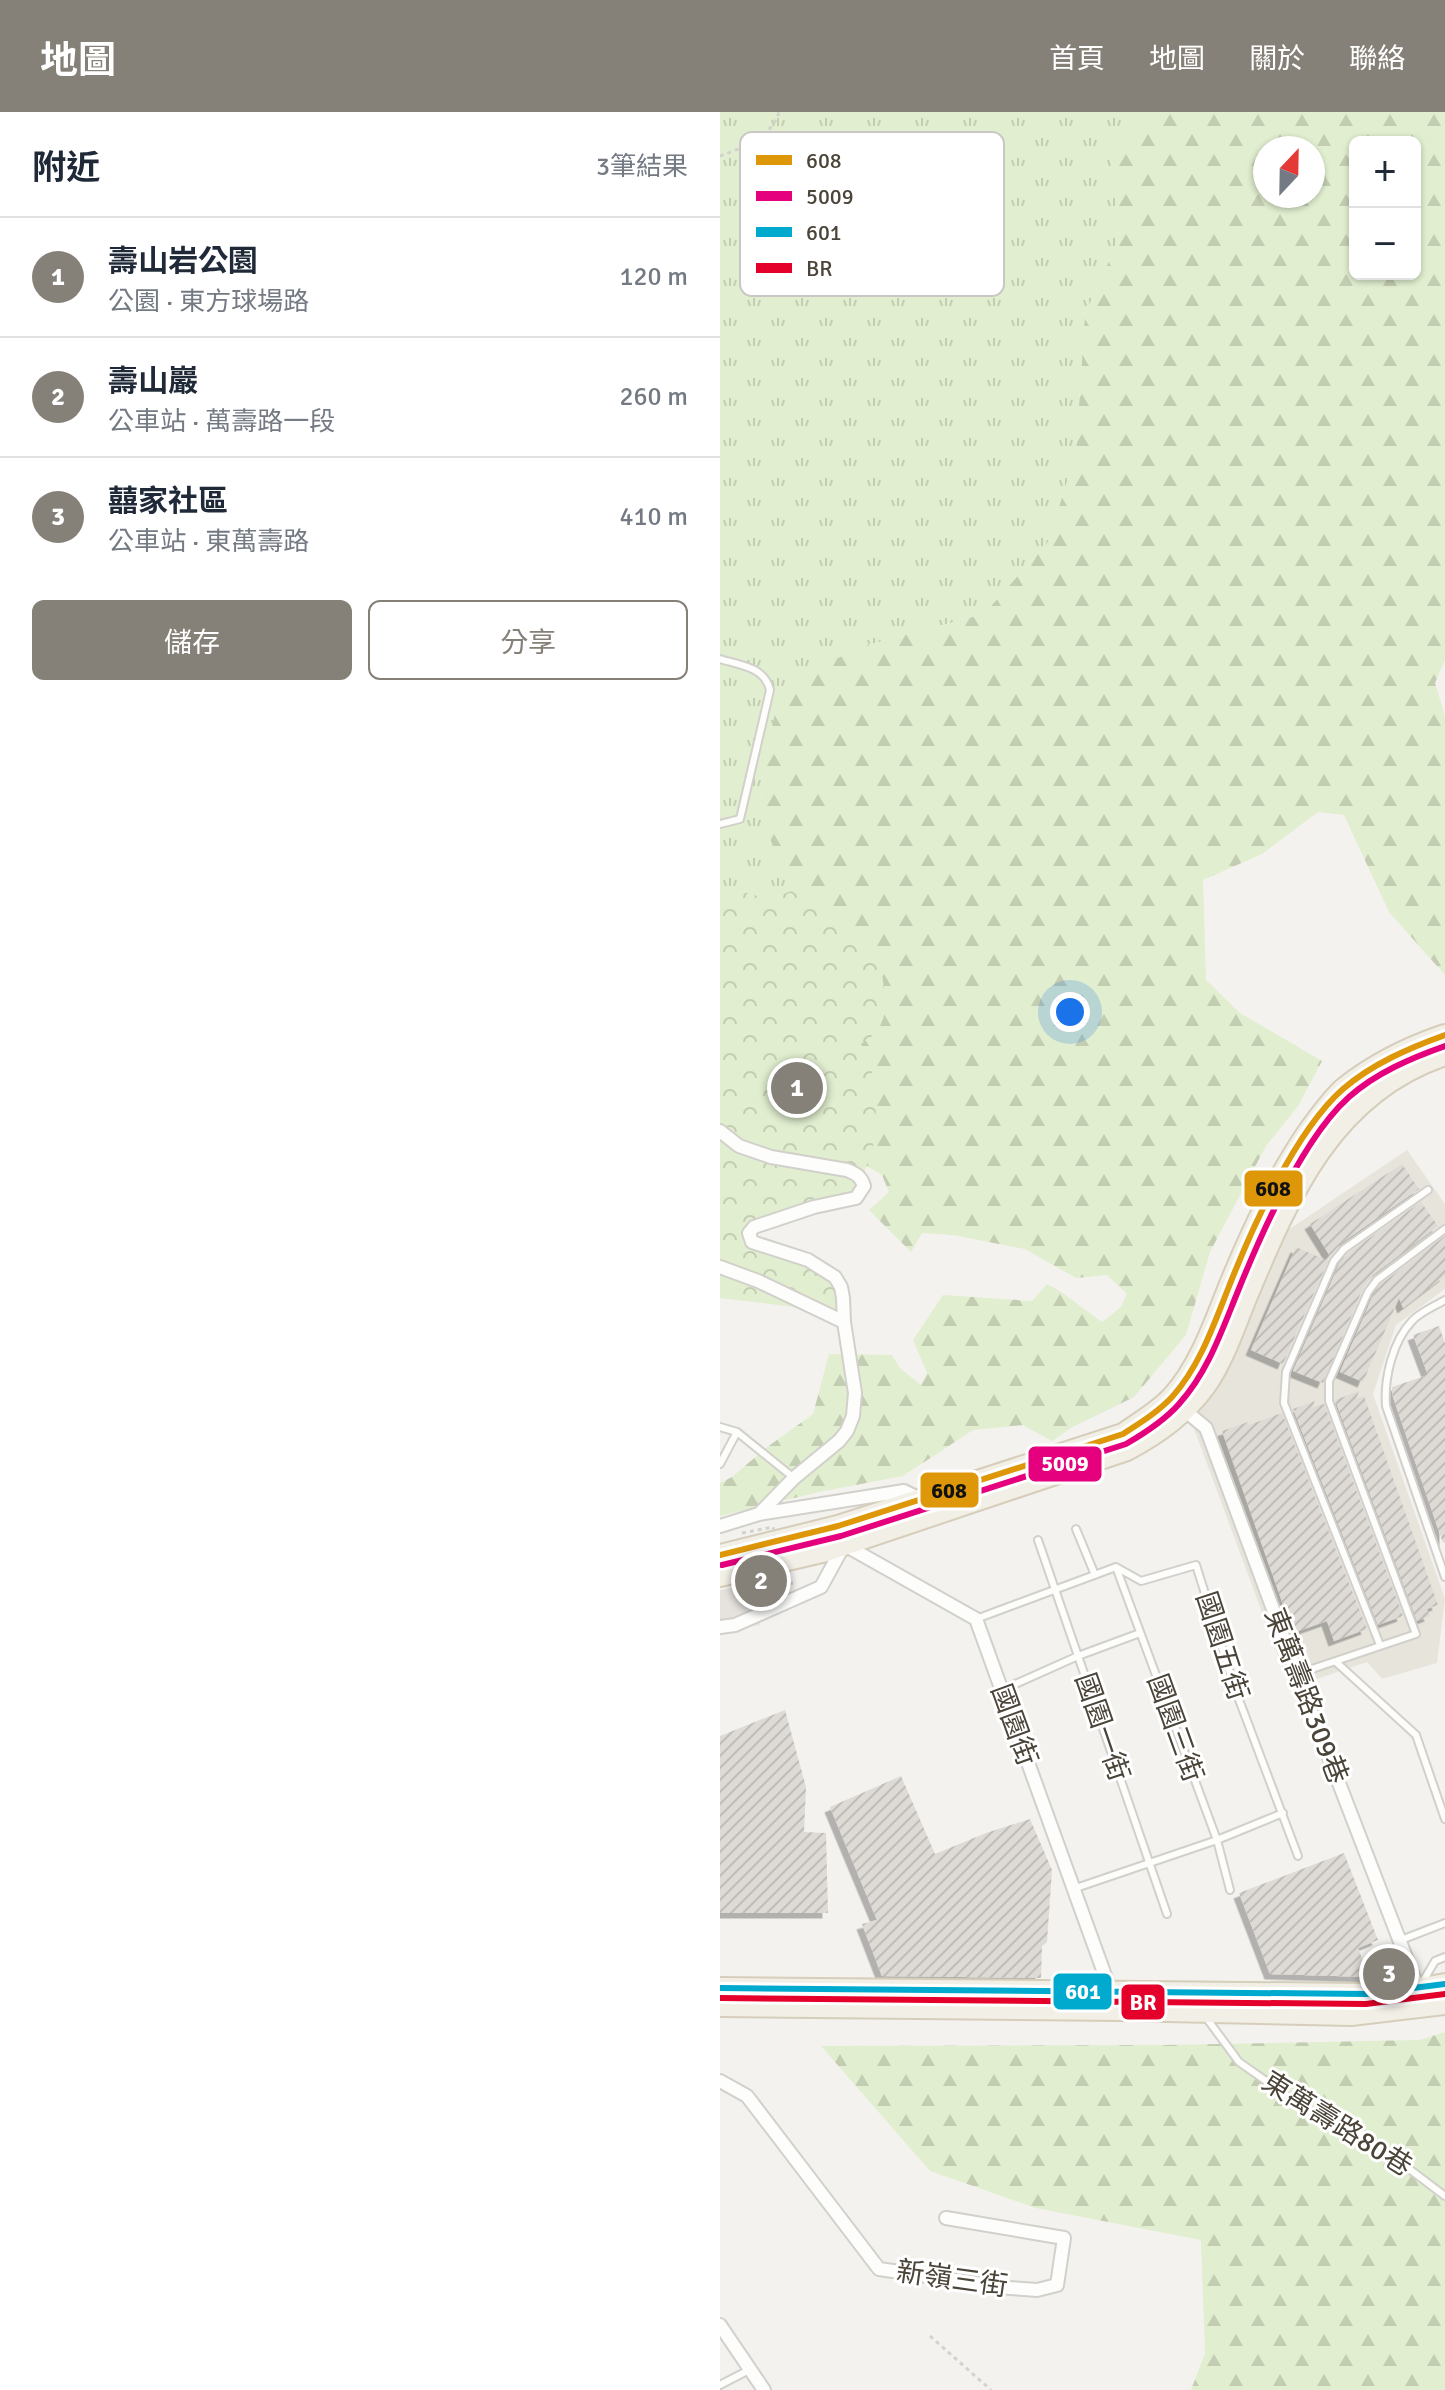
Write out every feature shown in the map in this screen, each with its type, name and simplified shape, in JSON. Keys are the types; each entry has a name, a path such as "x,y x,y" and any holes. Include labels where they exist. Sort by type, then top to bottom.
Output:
{"main road":[{"path":"720,1576 923,1508 1127,1450 1156,1435 1179,1403 1235,1273 1288,1162 1318,1119 1341,1091 1367,1073 1397,1054 1445,1035"},
{"path":"1179,1403 1207,1383 1288,1205 1316,1154 1353,1108 1389,1083 1445,1055"},
{"path":"720,1555 841,1535"},
{"path":"720,2006 1351,2015 1429,2000 1445,1984"},
{"path":"720,1988 1366,1994 1429,2000"}],"street":[{"path":"720,1131 739,1146 771,1157 847,1170 862,1179 864,1186 856,1198 814,1207 754,1227 749,1233 752,1242 808,1260 835,1277 843,1298 855,1393 853,1416 847,1431 759,1514"},
{"path":"720,1267 758,1281 844,1322"},
{"name":"東萬壽路309巷","path":"1179,1403 1206,1428 1297,1674 1401,1940 1429,2000"},
{"path":"720,1526 759,1514 904,1491 923,1508"},
{"path":"720,1627 735,1625 821,1587 841,1535 976,1619"},
{"name":"國園街","path":"976,1619 1111,1992"},
{"name":"新嶺三街","path":"720,2081 747,2096 879,2269 1010,2288 1037,2290 1057,2285 1064,2238 946,2218"},
{"path":"720,2325 764,2390"}],"lane":[{"path":"720,659 756,670 769,682 770,690 740,819 720,824"},
{"path":"1380,1645 1284,1403 1286,1372 1334,1261 1344,1249 1428,1190"},
{"path":"1297,1674 1416,1634 1329,1401 1329,1381 1368,1292 1377,1280 1445,1229"},
{"path":"1445,1300 1412,1321 1393,1353 1384,1387 1386,1406 1445,1577"},
{"path":"720,1427 737,1432 794,1478"},
{"path":"720,1464 737,1432"},
{"path":"1076,1529 1095,1575"},
{"name":"國園一街","path":"1038,1540 1167,1914"},
{"name":"國園五街","path":"1116,1567 1141,1581 1196,1565 1235,1689 1298,1856"},
{"path":"976,1619 1116,1567"},
{"name":"國園三街","path":"1116,1567 1217,1840 1230,1890"},
{"path":"1002,1690 1078,1656 1140,1633"},
{"path":"1336,1662 1416,1735 1445,1819"},
{"path":"1073,1889 1217,1840 1283,1813"},
{"path":"1401,1940 1445,1923"},
{"path":"1429,2000 1435,1961 1445,1957"},
{"name":"東萬壽路80巷","path":"1202,2012 1239,2062 1306,2109 1363,2134 1445,2196"},
{"path":"720,2385 752,2369"}],"path":[{"path":"766,132 779,112"},
{"path":"720,156 740,148"},
{"path":"742,1533 773,1527 786,1584"},
{"path":"930,2336 991,2390"}],"shaded area":[{"path":"1407,1150 1445,1204 1445,1289 1396,1325 1373,1394 1445,1599 1437,1663 1382,1679 1367,1662 1290,1688 1193,1426 1288,1230"},
{"path":"754,1584 760,1625 720,1632 720,1590"}],"green space":[{"path":"720,112 1148,112 1110,153 1120,237 1085,314 1076,453 1048,542 984,614 868,645 778,700 764,763 759,811 792,891 768,899 743,892 720,899"},
{"path":"1148,112 1445,112 1445,660 1435,683 1445,716 1445,975 1389,912 1344,815 1318,812 1262,854 1203,880 1206,980 1240,1013 1322,1061 1298,1106 1266,1146 1210,1252 1186,1335 1134,1397 1071,1428 1052,1441 1023,1425 973,1430 903,1476 720,1516 720,1483 813,1414 829,1354 892,1355 900,1368 921,1385 927,1373 913,1340 943,1295 1032,1301 1047,1284 1102,1322 1121,1307 1127,1294 1107,1275 1076,1278 1025,1249 953,1235 922,1233 911,1252 869,1210 889,1192 882,1175 856,1160 720,899 743,892 768,899 791,891 759,811 764,763 778,700 801,674 868,645 984,614 1048,542 1076,453 1085,314 1120,237 1110,153"},
{"path":"792,891 881,964 885,999 883,1019 872,1036 861,1044 871,1063 876,1114 873,1147 862,1179 862,1192 749,1233 764,1246 790,1255 841,1287 843,1313 720,1298 720,899 743,892 768,899"},
{"path":"1445,2032 1445,2390 1191,2390 1205,2353 1201,2240 1036,2208 930,2171 821,2046 1164,2045 1419,2040"}],"building":[{"path":"1402,1164 1419,1189 1340,1244 1330,1256 1310,1224"},
{"path":"1421,1202 1438,1226 1373,1275 1363,1288 1323,1383 1293,1371 1339,1264 1348,1253"},
{"path":"1445,1236 1445,1276 1403,1308 1399,1298 1363,1382 1340,1372 1373,1295 1381,1284"},
{"path":"1296,1247 1328,1261 1283,1364 1251,1350"},
{"path":"1439,1326 1445,1343 1443,1543 1392,1394 1392,1387 1428,1375 1413,1335"},
{"path":"1359,1391 1356,1399 1364,1396 1438,1605 1427,1609 1430,1616 1417,1621 1335,1400"},
{"path":"1315,1401 1312,1407 1324,1404 1403,1616 1378,1625 1293,1409"},
{"path":"1282,1413 1367,1629 1334,1641 1327,1621 1293,1633 1222,1431"},
{"path":"785,1710 806,1787 804,1832 826,1833 828,1913 720,1913 720,1736"},
{"path":"901,1776 935,1854 1030,1819 1052,1870 1041,1978 882,1976 862,1924 877,1920 830,1807"},
{"path":"1344,1853 1378,1940 1358,1948 1369,1977 1270,1974 1239,1893"}],"transit line":[{"name":"608","path":"720,1555 838,1526 1123,1434 1149,1417 1172,1397 1198,1360 1276,1183 1325,1107 1354,1080 1379,1064 1445,1035"},
{"name":"5009","path":"722,1565 841,1536 1126,1444 1154,1426 1179,1404 1206,1364 1259,1242 1285,1188 1315,1137 1359,1088 1382,1073 1445,1046"},
{"name":"601","path":"720,1988 1366,1994 1445,1984"},
{"name":"BR","path":"720,1998 1366,2004 1445,1994"}],"place":[{"name":"壽山岩公園","path":"797,1088"},
{"name":"壽山巖","path":"761,1581"},
{"name":"囍家社區","path":"1389,1974"}]}
